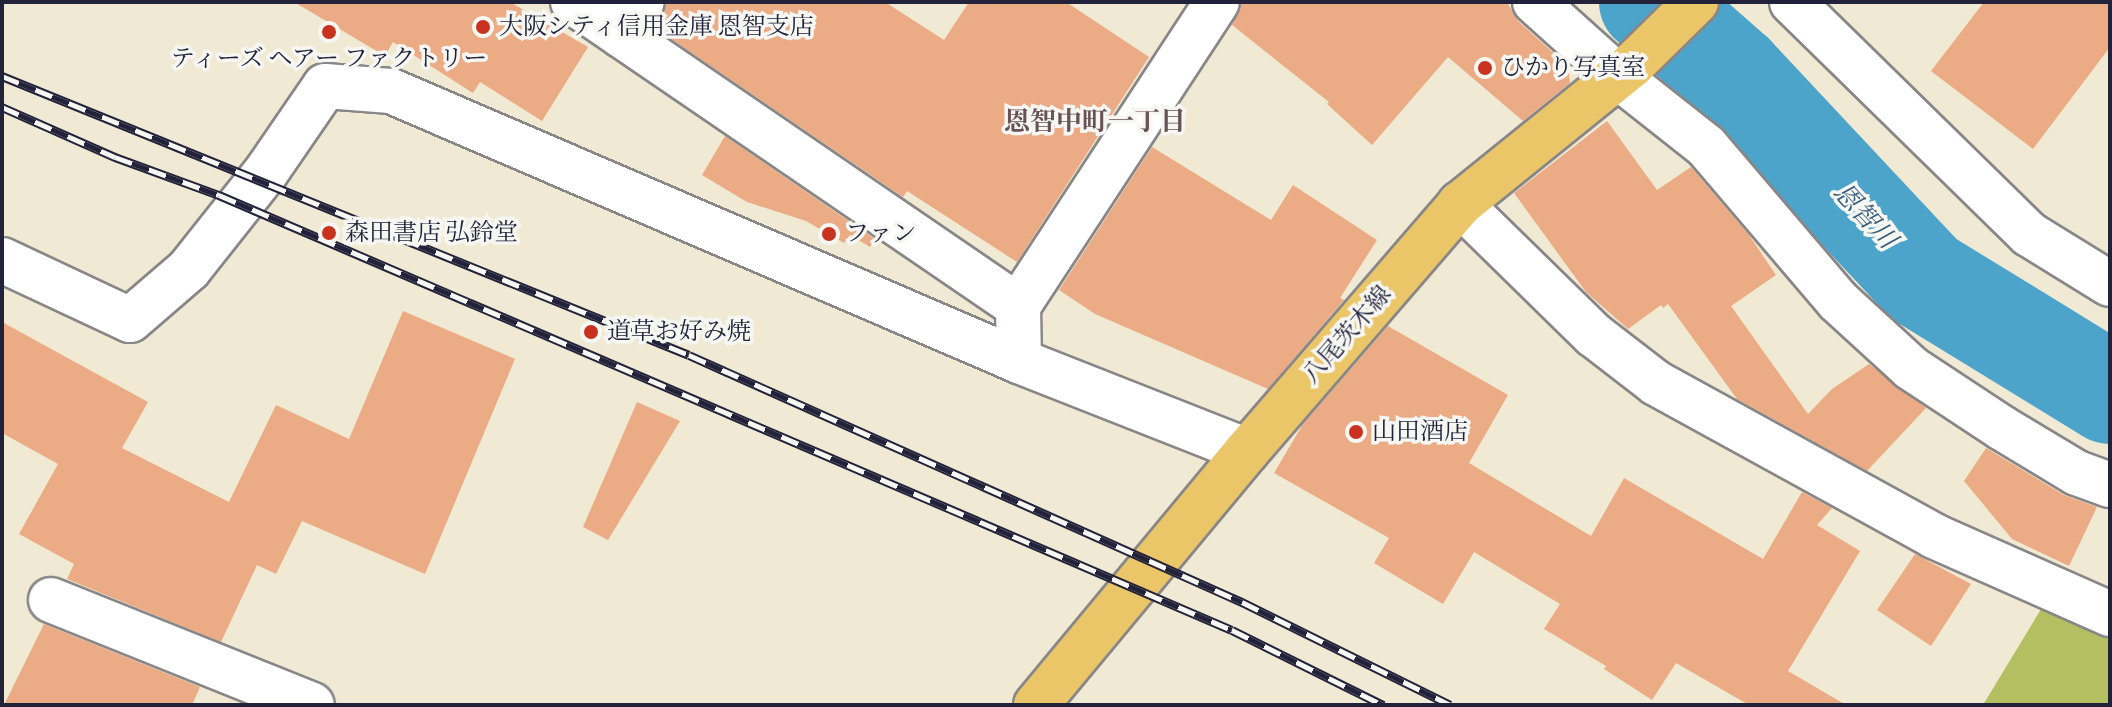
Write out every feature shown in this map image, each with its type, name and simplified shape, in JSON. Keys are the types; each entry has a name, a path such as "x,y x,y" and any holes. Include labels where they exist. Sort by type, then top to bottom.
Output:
{"main road":[{"name":"八尾茨木線","path":"1036,705 1247,451 1460,204 1624,70 1696,2"}],"street":[{"path":"573,2 631,18 1018,306"},
{"path":"1019,361 1018,306 1217,2"},
{"path":"1535,2 1624,70 1706,146 1838,301 1911,368 2077,473 2110,485"},
{"path":"1792,2 2029,234 2110,284"},
{"path":"2,260 130,320 189,269 266,172 325,86 391,91 1019,361 1247,451"},
{"path":"1460,204 1594,335 1656,383 1934,536 2110,614"},
{"path":"51,600 312,705"}],"green space":[{"path":"2046,601 2110,640 2110,705 1983,705"}],"building":[{"path":"294,2 510,2 588,47 542,121 480,82 473,93 393,42 385,56"},
{"path":"667,2 885,2 944,40 969,2 1066,2 1149,57 1017,262 907,191 903,197 655,28"},
{"path":"1242,2 1507,2 1518,21 1568,66 1570,83 1523,121 1448,57 1372,145 1327,104 1329,102 1232,25"},
{"path":"1984,2 2110,2 2110,47 2033,149 1931,71"},
{"path":"1607,121 1657,190 1691,167 1749,235 1776,275 1731,306 1808,414 1832,389 1869,364 1926,408 1867,471 1737,399 1668,304 1663,308 1661,305 1628,329 1586,292 1514,193"},
{"path":"725,136 875,239 870,247 850,235 844,243 806,221 747,202 702,175"},
{"path":"1152,147 1271,220 1293,185 1377,240 1340,298 1344,300 1268,389 1095,314 1059,290"},
{"path":"403,311 515,359 425,574 302,521 276,574 257,565 221,642 67,579 74,564 19,534 58,464 2,433 2,322 148,402 122,448 229,502 276,405 349,439"},
{"path":"1388,326 1508,395 1469,463 1591,536 1624,478 1763,559 1802,492 1832,508 1817,525 1860,551 1788,671 1846,705 1749,705 1676,663 1652,700 1604,669 1606,666 1544,629 1560,604 1474,552 1443,604 1374,563 1389,538 1274,473 1303,424"},
{"path":"637,402 680,421 608,540 583,527"},
{"path":"1986,448 2064,495 2097,507 2069,566 2012,539 1964,481"},
{"path":"1915,554 1971,584 1931,646 1877,610"},
{"path":"44,624 200,687 192,705 4,705"}],"waterway":[{"name":"恩智川","path":"1650,2 1733,75 1924,279 2110,393"}],"railway":[{"path":"2,76 689,355 1242,602 1450,705"},
{"path":"2,107 115,157 219,195 1232,630 1383,705"}],"place":[{"name":"大阪シティ信用金庫 恩智支店","path":"483,27"},
{"name":"ティーズ ヘアー ファクトリー","path":"329,32"},
{"name":"ひかり写真室","path":"1485,68"},
{"name":"森田書店 弘鈴堂","path":"329,233"},
{"name":"ファン","path":"829,234"},
{"name":"道草お好み焼","path":"591,332"},
{"name":"山田酒店","path":"1356,432"}],"district":[{"name":"恩智中町一丁目","path":"1095,122"}]}
